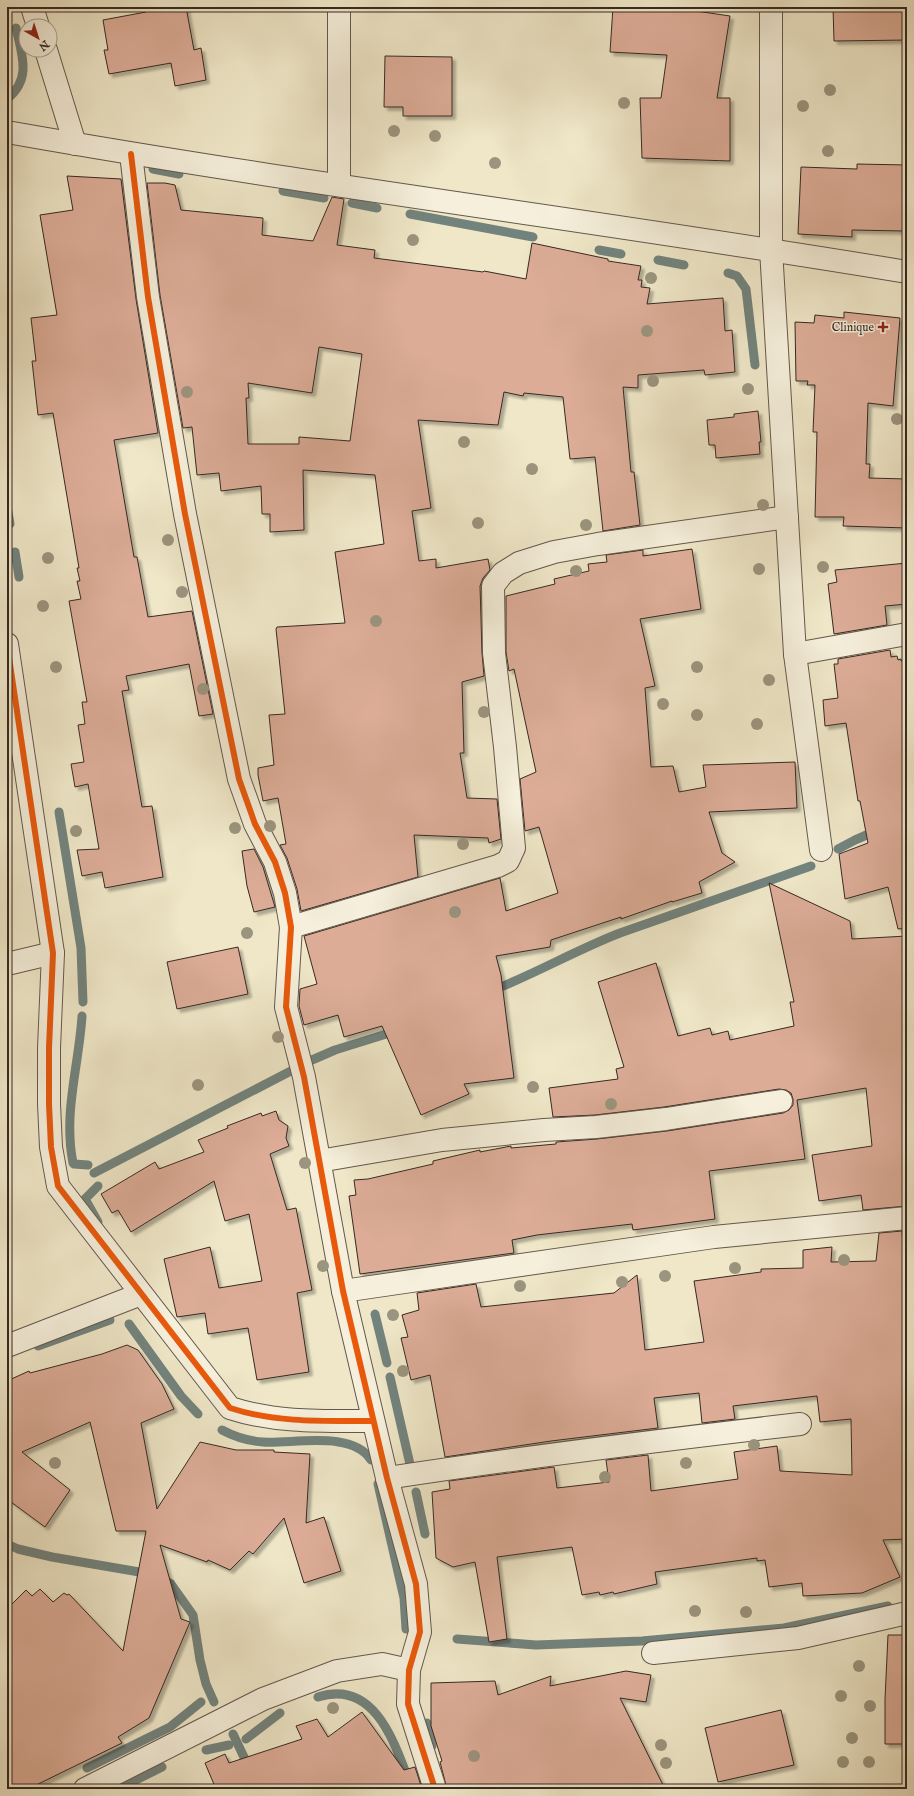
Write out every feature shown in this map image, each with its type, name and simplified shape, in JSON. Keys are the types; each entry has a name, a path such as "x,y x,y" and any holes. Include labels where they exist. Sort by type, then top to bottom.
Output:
{"street":[{"path":"32,7 35,18"},
{"path":"339,7 339,184"},
{"path":"771,7 771,249 794,654 821,850"},
{"path":"48,58 75,144"},
{"path":"7,132 132,154 771,249 907,272"},
{"path":"132,154 148,297 185,514 239,779 255,824 275,862 285,893 291,927 286,1007 304,1077 343,1291 373,1422 416,1584 420,1632 409,1670 408,1704 434,1789"},
{"path":"291,927 498,866 508,861 514,848 505,747 494,653 493,586 503,573 519,563 554,552 598,544 787,517"},
{"path":"794,654 907,634"},
{"path":"7,644 53,953 49,1048 49,1104 51,1147 58,1186 230,1408 250,1415 286,1420 373,1422"},
{"path":"7,964 53,953"},
{"path":"320,1161 442,1140 544,1130 596,1127 666,1119 781,1101"},
{"path":"343,1291 714,1237 907,1218"},
{"path":"7,1346 141,1294"},
{"path":"387,1478 640,1442 800,1424"},
{"path":"653,1653 798,1638 907,1612"},
{"path":"85,1789 263,1699 337,1671 382,1664 409,1670"}],"building":[{"path":"158,7 186,7 194,50 201,48 206,80 175,86 171,63 109,74 104,50 108,50 103,20 146,12 145,10"},
{"path":"613,7 669,7 730,16 717,98 730,98 730,161 642,158 640,98 661,98 667,55 610,52"},
{"path":"833,7 907,7 907,40 834,41"},
{"path":"385,56 452,57 452,116 403,116 403,107 384,107"},
{"path":"857,164 907,165 904,231 852,230 852,237 798,234 801,167 857,169"},
{"path":"67,176 121,179 136,299 158,433 114,440 134,557 137,557 148,617 192,611 213,714 199,716 189,664 126,676 129,690 122,691 142,807 152,806 163,877 105,888 102,872 82,876 77,850 99,849 88,784 75,787 71,764 84,762 78,725 85,724 82,702 87,702 69,601 81,599 77,581 80,581 77,568 79,568 53,413 38,415 32,361 36,361 31,318 57,315 40,215 73,210"},
{"path":"147,183 165,183 175,185 181,210 263,218 262,235 313,241 332,197 344,199 337,245 375,250 374,258 484,271 526,279 532,243 608,259 608,261 641,266 638,280 642,280 641,287 650,288 647,304 723,298 725,331 732,330 735,372 705,375 704,370 638,375 638,388 623,387 631,472 634,472 640,525 603,531 595,457 570,459 563,397 524,393 523,396 504,392 498,425 418,420 431,508 412,511 419,561 436,559 436,568 488,559 490,570 483,578 480,586 484,676 462,682 464,753 460,753 467,798 497,799 501,839 489,843 488,838 414,835 418,877 301,911 297,889 287,858 280,845 286,844 278,798 263,801 258,775 258,768 274,765 269,715 285,714 276,629 277,627 345,623 335,552 384,544 375,475 303,470 304,530 270,532 270,514 262,514 261,486 221,491 219,473 197,475 192,427 183,428 160,295","holes":["319,347 362,354 350,441 299,437 299,444 248,444 246,398 249,398 248,383 312,393"]},
{"path":"844,312 900,318 893,406 868,403 866,464 870,464 869,478 907,479 907,528 843,526 844,517 815,517 817,432 813,432 815,385 807,385 808,381 796,381 795,322 814,323 815,315 844,318"},
{"path":"758,411 761,442 759,442 760,454 716,458 715,445 709,445 707,420 734,417 734,414"},
{"path":"692,549 701,609 640,619 655,686 645,688 651,767 673,766 679,792 706,787 703,765 795,762 797,808 709,812 722,853 735,862 699,882 702,893 672,901 621,919 621,917 551,940 550,947 496,956 501,975 514,1078 464,1084 469,1094 421,1115 382,1026 344,1037 338,1015 304,1025 299,1006 300,989 317,984 304,936 500,878 506,911 558,893 539,827 525,831 520,779 536,772 514,669 509,671 506,652 506,596 555,584 554,579 589,571 588,564 607,562 606,555 643,550 643,556"},
{"path":"907,563 907,604 885,606 887,625 834,634 828,584 837,582 835,570"},
{"path":"890,650 891,657 897,656 898,660 901,659 901,661 907,660 907,928 898,929 888,887 845,899 839,854 868,843 860,801 858,801 846,723 825,726 823,700 838,698 834,664 838,664 838,659"},
{"path":"254,849 263,867 275,907 254,912 247,886 242,851"},
{"path":"769,883 850,921 852,939 907,936 907,1206 863,1210 861,1195 819,1201 812,1155 872,1146 866,1088 797,1100 805,1159 709,1171 715,1219 633,1230 632,1224 537,1235 512,1240 514,1253 360,1274 349,1196 356,1195 354,1180 368,1179 433,1164 433,1161 480,1150 480,1152 511,1146 511,1148 556,1144 556,1142 667,1131 783,1113 789,1110 793,1105 791,1093 786,1090 779,1089 664,1107 595,1115 553,1117 549,1088 618,1079 616,1069 624,1067 598,982 656,963 678,1036 710,1028 712,1035 728,1031 730,1040 794,1026 790,1002 794,1002"},
{"path":"238,947 248,994 177,1009 167,962"},
{"path":"276,1111 279,1120 288,1126 286,1138 289,1146 270,1154 287,1210 296,1208 312,1290 297,1293 309,1372 257,1380 248,1328 208,1334 205,1313 177,1317 164,1259 210,1247 219,1288 262,1281 249,1214 225,1221 214,1181 131,1232 118,1210 112,1213 101,1194 155,1162 159,1169 204,1152 198,1140 228,1128 227,1126 261,1113 262,1116"},
{"path":"902,1231 904,1261 905,1411 907,1411 907,1539 883,1540 900,1577 862,1593 803,1596 802,1583 769,1587 765,1560 757,1561 757,1558 655,1572 657,1584 614,1594 613,1592 600,1595 599,1592 582,1595 572,1547 497,1557 507,1639 489,1642 475,1562 453,1567 436,1558 432,1492 450,1489 449,1481 554,1467 557,1488 609,1482 606,1460 648,1455 651,1491 738,1479 734,1452 777,1446 780,1471 852,1475 851,1419 820,1422 817,1396 733,1406 735,1419 702,1423 699,1393 654,1398 658,1428 551,1441 445,1457 430,1375 411,1380 401,1338 408,1337 402,1315 419,1310 417,1293 476,1284 481,1307 614,1293 637,1275 645,1350 704,1342 694,1281 761,1272 761,1269 803,1268 803,1250 832,1247 831,1262 876,1261 879,1233"},
{"path":"127,1345 138,1350 162,1384 174,1409 141,1423 157,1509 200,1442 236,1450 274,1450 274,1452 310,1454 306,1523 324,1517 341,1571 304,1583 284,1518 253,1554 249,1551 230,1570 208,1560 207,1562 160,1545 181,1619 190,1622 149,1718 118,1737 122,1743 28,1789 7,1789 7,1616 11,1613 8,1608 26,1590 32,1596 40,1589 53,1602 64,1593 67,1595 69,1594 123,1651 146,1531 116,1531 90,1422 22,1452 70,1490 45,1527 7,1499 7,1381 29,1371 30,1373 102,1354"},
{"path":"888,1635 907,1635 907,1744 885,1744 885,1699"},
{"path":"626,1671 651,1675 646,1702 620,1698 665,1789 447,1789 440,1762 442,1761 431,1726 431,1683 495,1681 498,1695 551,1676 550,1686"},
{"path":"781,1710 794,1765 718,1782 705,1728"},
{"path":"362,1712 404,1770 415,1767 422,1789 216,1789 205,1763 225,1754 229,1763 302,1739 296,1726 317,1719 328,1737"}],"waterway":[{"path":"7,99 15,91 20,83 22,75 23,66 21,48 16,28"},
{"path":"153,169 179,174"},
{"path":"283,191 324,198"},
{"path":"352,203 377,208"},
{"path":"410,214 533,237"},
{"path":"599,250 621,254"},
{"path":"658,260 684,265"},
{"path":"728,273 737,276 746,289 755,365"},
{"path":"7,506 10,524"},
{"path":"15,552 19,577"},
{"path":"59,812 81,948 83,1002"},
{"path":"838,849 878,830"},
{"path":"491,991 620,933 811,866"},
{"path":"82,1016 71,1107 70,1144 73,1163 88,1165"},
{"path":"94,1173 312,1060 335,1050 396,1031"},
{"path":"98,1186 85,1199 98,1222"},
{"path":"375,1314 387,1363"},
{"path":"38,1346 110,1320"},
{"path":"129,1324 181,1396 198,1414"},
{"path":"390,1377 412,1473"},
{"path":"222,1430 247,1440 263,1442 322,1440 337,1442 351,1445 362,1451 371,1460"},
{"path":"378,1484 404,1598 406,1629"},
{"path":"416,1492 425,1534"},
{"path":"7,1544 18,1549 52,1557 151,1574 171,1584 193,1615 200,1660 206,1684 214,1702"},
{"path":"457,1639 536,1645 642,1641 784,1628 888,1606"},
{"path":"318,1697 338,1694 355,1698 369,1707 381,1720 391,1737 412,1789"},
{"path":"87,1768 170,1727 201,1702"},
{"path":"246,1739 280,1713"},
{"path":"427,1723 432,1746"},
{"path":"233,1734 259,1789"},
{"path":"206,1750 229,1745"},
{"path":"118,1789 162,1767"}],"cycle path":[{"path":"131,154 148,297 185,514 239,779 255,824 275,862 285,893 291,927 286,1007 304,1077 343,1291 387,1478 416,1584 420,1632 409,1670 408,1704 435,1789"},
{"path":"7,644 53,953 49,1048 49,1104 51,1147 58,1186 230,1408 247,1413 283,1419 373,1421"}],"place":[{"name":"Clinique","path":"883,327"}]}
